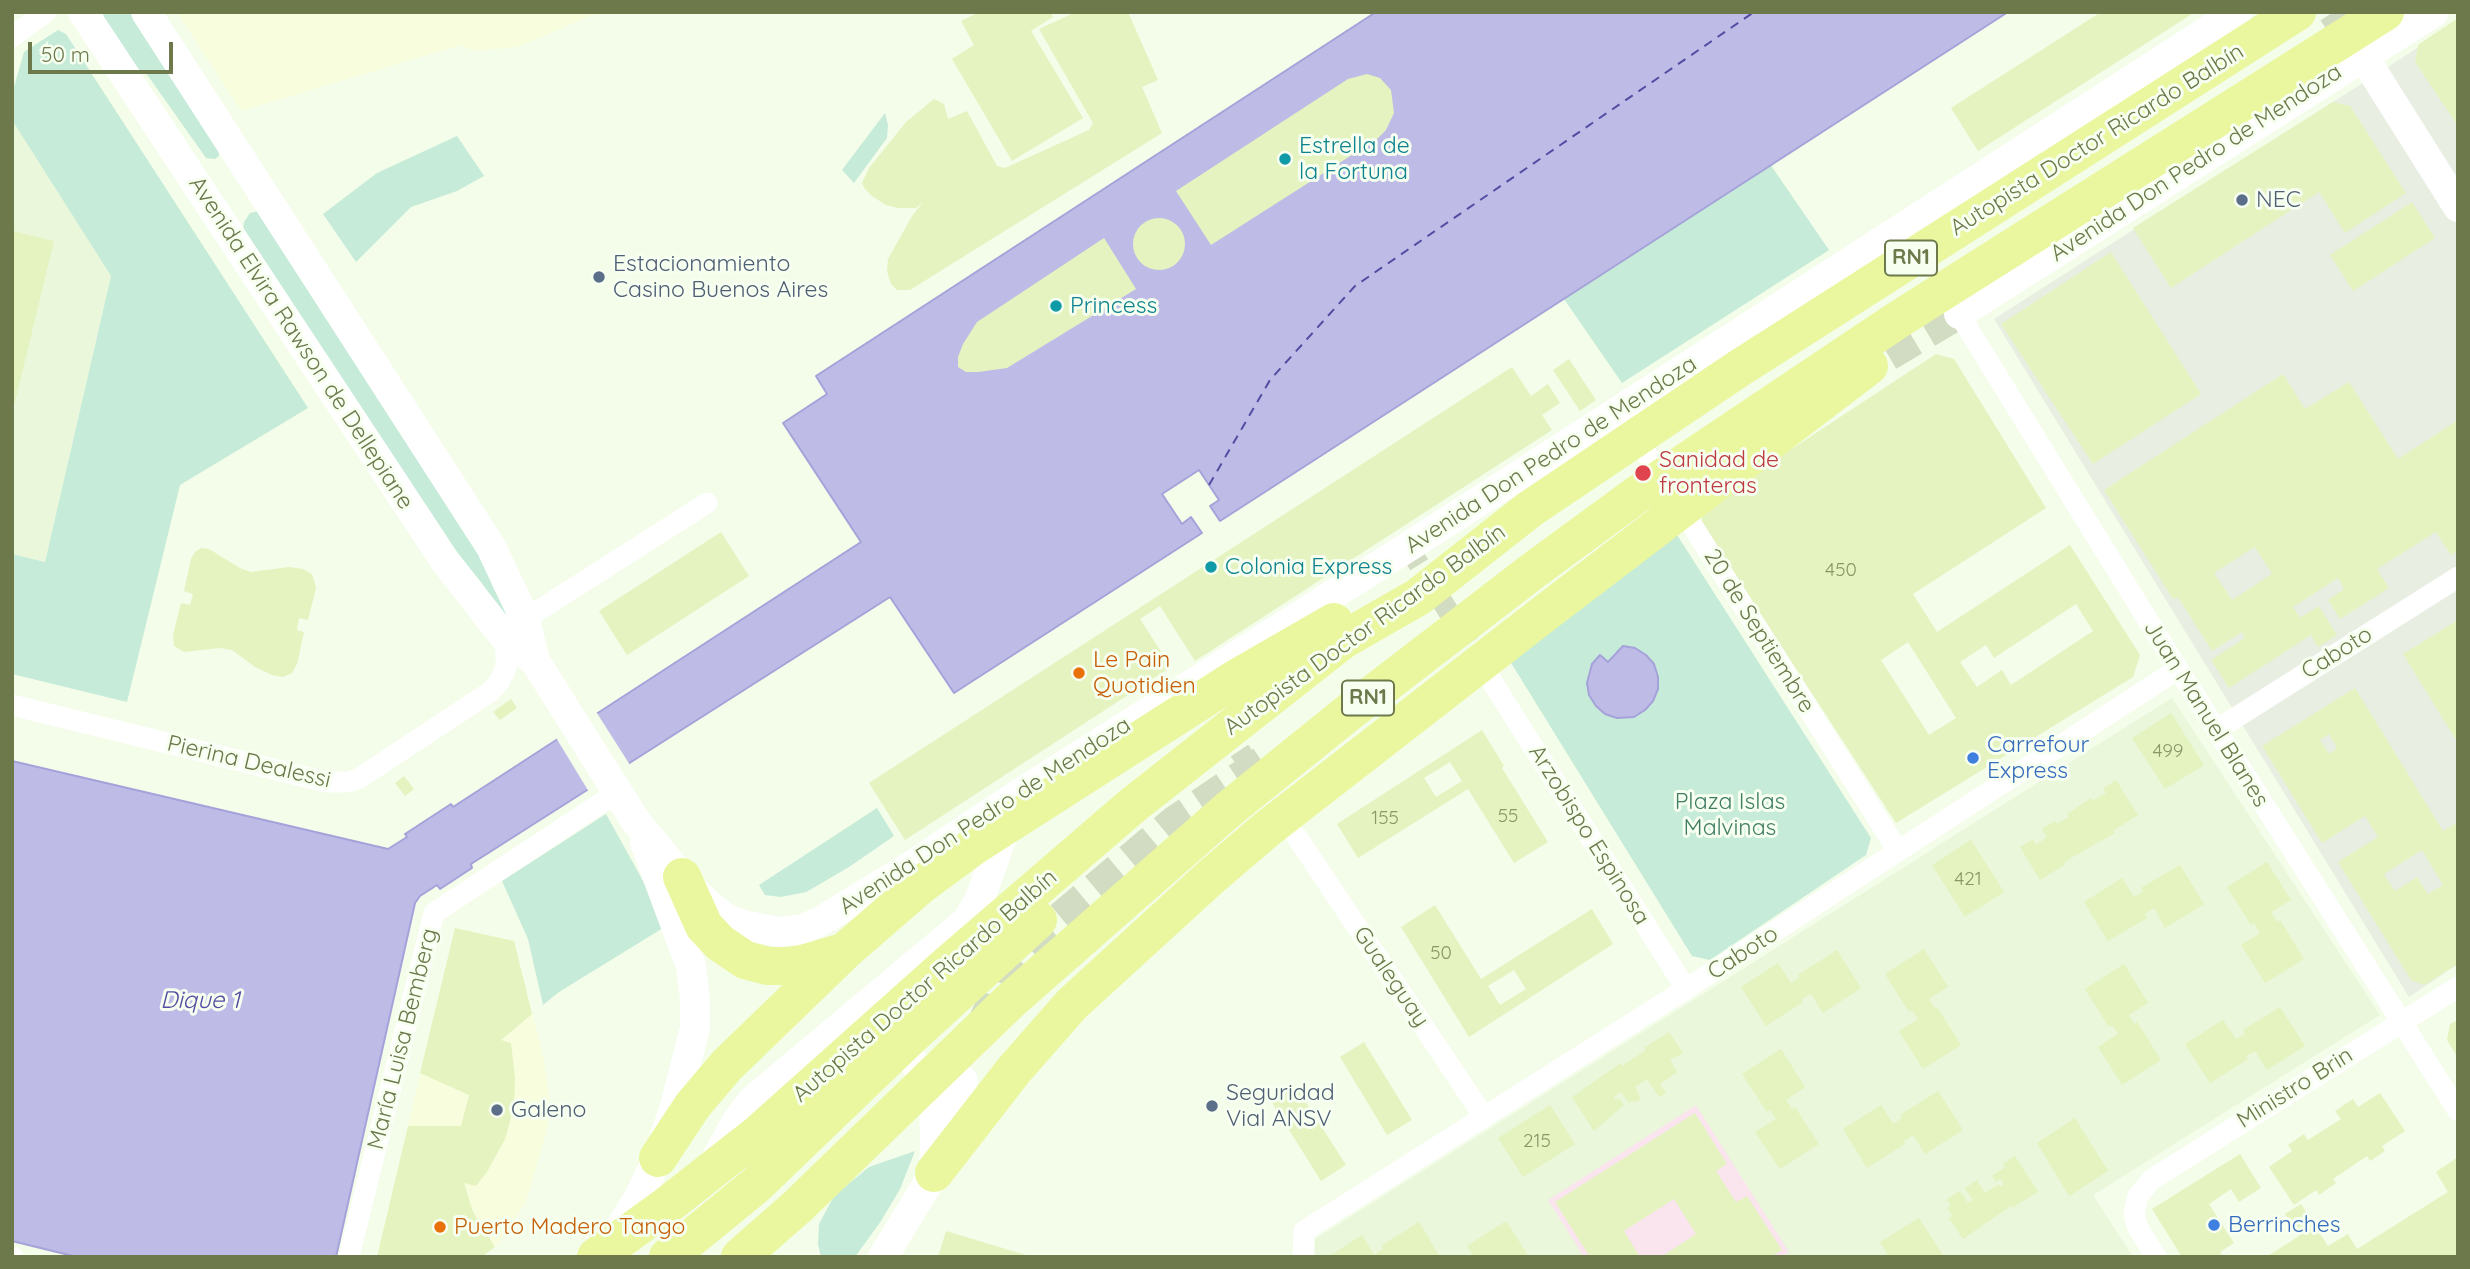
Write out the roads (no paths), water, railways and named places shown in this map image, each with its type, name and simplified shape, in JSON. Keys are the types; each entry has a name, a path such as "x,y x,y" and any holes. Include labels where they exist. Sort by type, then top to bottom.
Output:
{"highway":[{"name":"Autopista Doctor Ricardo Balbín","path":"598,1257 758,1134 1046,879 1216,738 1343,640 1419,597 1530,509 1738,369 2297,12"},
{"name":"Autopista Doctor Ricardo Balbín","path":"740,1257 798,1206 1009,1002 1229,809 1534,569 1634,495 1896,321 2385,12"},
{"path":"934,1173 1014,1070 1072,1004 1153,928 1282,833 2058,218"},
{"path":"658,1158 698,1099 736,1055 845,951 921,886 985,839 1236,679 1530,509"},
{"path":"668,1257 755,1186 928,1021 1117,850 1419,597"},
{"path":"682,877 704,926 738,957 768,966 802,964 845,951"},
{"path":"710,1257 761,1215 875,1107 910,1097"}],"main road":[{"name":"Avenida Elvira Rawson de Dellepiane","path":"83,12 445,561 516,629 635,820 682,877"},
{"name":"Avenida Elvira Rawson de Dellepiane","path":"146,12 491,547 516,629"},
{"name":"Avenida Don Pedro de Mendoza","path":"682,877 703,901 733,921 771,932 796,931 821,921 2237,12"},
{"name":"Avenida Don Pedro de Mendoza","path":"1959,314 2434,12"},
{"path":"2363,56 2458,207"},
{"path":"609,1257 690,1200 747,1107 967,921 980,899 1016,796"},
{"path":"598,1257 637,1201 658,1158 695,1028 693,979 684,944 635,820"},
{"path":"823,1043 848,1035 874,1036 898,1048 916,1063 927,1082 934,1109 934,1173 883,1257"},
{"path":"908,1257 963,1081"}],"street":[{"path":"12,37 46,12"},
{"name":"Juan Manuel Blanes","path":"1959,314 2216,730 2458,1111"},
{"name":"20 de Septiembre","path":"1619,411 1898,851"},
{"path":"516,629 707,503"},
{"name":"Caboto","path":"2216,730 2458,577"},
{"name":"Pierina Dealessi","path":"12,705 326,782 348,782 358,779 490,692 506,668 516,629"},
{"name":"Caboto","path":"1303,1257 1304,1231 1686,989 2178,669"},
{"name":"Arzobispo Espinosa","path":"1491,680 1686,989"},
{"name":"María Luisa Bemberg","path":"349,1257 434,913 614,786"},
{"name":"Gualeguay","path":"1282,833 1484,1117"},
{"name":"Ministro Brin","path":"2156,1257 2135,1222 2134,1209 2138,1196 2158,1174 2458,986"}],"water":[{"name":"Dique 1","path":"1376,12 2008,12 1220,521 1210,506 1219,500 1199,470 1162,494 1182,524 1191,517 1202,533 954,693 890,597 471,864 472,868 440,889 437,885 420,896 415,903 336,1257 77,1257 12,1241 12,761 388,849 407,837 405,834 451,804 453,807 861,542 783,423 827,394 816,376"},
{"path":"1623,646 1635,648 1654,664 1658,689 1645,710 1634,717 1617,718 1605,714 1596,706 1589,695 1587,683 1592,664 1600,655 1608,662"}],"tunnel":[{"path":"2333,12 2360,52"},
{"path":"1850,379 1959,314"},
{"path":"1408,547 1485,670"},
{"path":"1222,725 1267,791"},
{"path":"982,1024 1005,973 1035,938 1174,821 1274,753"}],"place":[{"name":"Estrella de la Fortuna","path":"1285,159"},
{"name":"NEC","path":"2242,200"},
{"name":"Estacionamiento Casino Buenos Aires","path":"599,277"},
{"name":"Princess","path":"1056,306"},
{"name":"Sanidad de fronteras","path":"1643,473"},
{"name":"Colonia Express","path":"1211,567"},
{"name":"Le Pain Quotidien","path":"1079,673"},
{"name":"Carrefour Express","path":"1973,758"},
{"name":"Seguridad Vial ANSV","path":"1212,1106"},
{"name":"Galeno","path":"497,1110"},
{"name":"Berrinches","path":"2214,1225"},
{"name":"Puerto Madero Tango","path":"440,1227"}],"park label":[{"name":"Plaza Islas Malvinas","path":"1730,815"}]}
